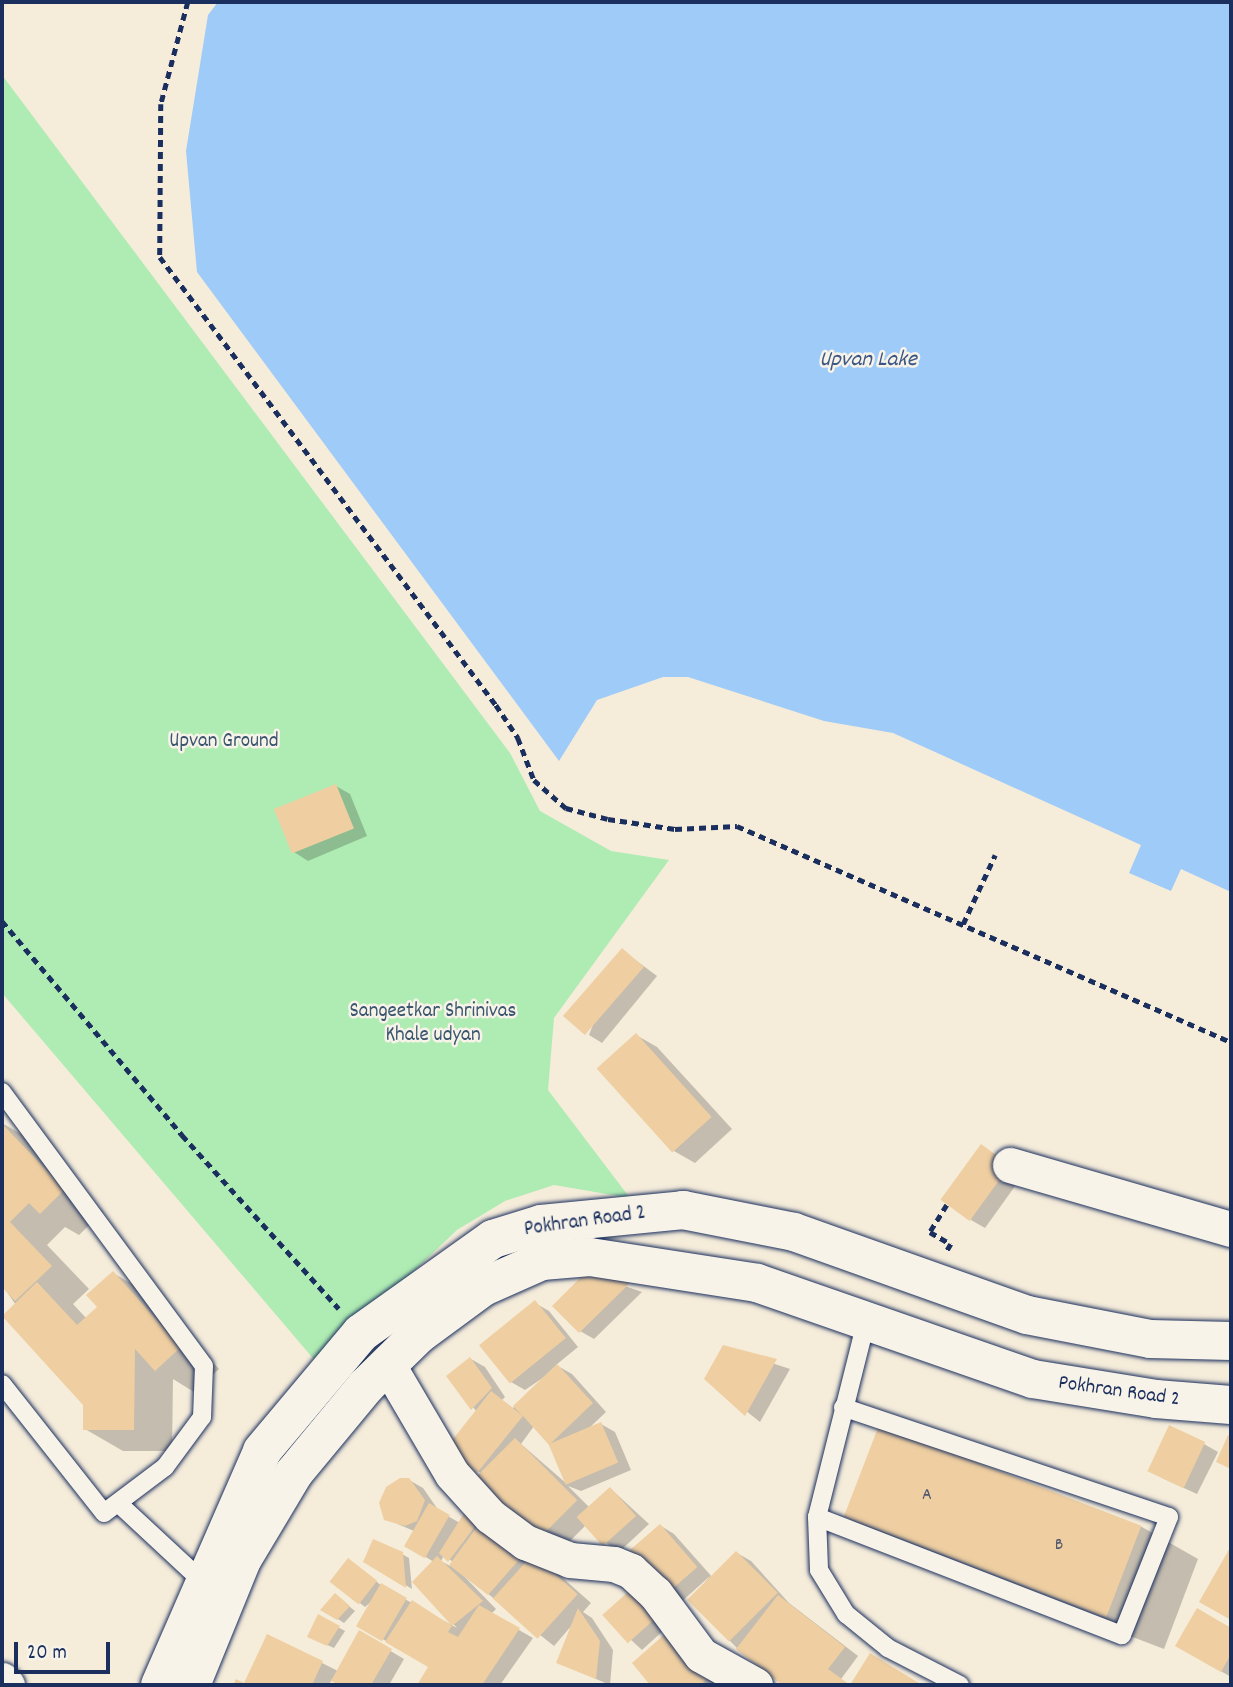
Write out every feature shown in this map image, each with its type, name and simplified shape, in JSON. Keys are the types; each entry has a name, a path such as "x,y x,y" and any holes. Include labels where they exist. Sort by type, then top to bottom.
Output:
{"main road":[{"name":"Pokhran Road 2","path":"160,1685 262,1451 361,1333 493,1239 541,1224 683,1210 794,1232 1027,1315 1150,1339 1231,1341"},
{"name":"Pokhran Road 2","path":"191,1685 242,1560 294,1473 388,1365 418,1335 484,1287 542,1261 590,1257 757,1283 1033,1379 1156,1399 1231,1405"}],"street":[{"path":"1010,1166 1231,1228"},
{"path":"388,1365 452,1474 489,1516 525,1542 570,1560 614,1564 631,1571 654,1593 701,1655 754,1685"},
{"path":"2,1680 7,1685"}],"lane":[{"path":"2,1091 204,1366 202,1417 165,1467 104,1513 2,1384"},
{"path":"866,1322 817,1517 819,1570 846,1614 888,1648 960,1685"},
{"path":"817,1517 1122,1635 1169,1517 844,1407"},
{"path":"118,1503 204,1583"}],"path":[{"path":"188,2 161,104 160,257 496,705 518,738 534,780 566,808 608,819 675,829 737,826 1231,1042"},
{"path":"963,923 995,855"},
{"path":"2,921 182,1135 361,1333"},
{"path":"947,1205 930,1232 951,1244"}],"green space":[{"name":"Upvan Ground","path":"2,75 510,753 540,811 611,851 669,860 554,1018 548,1090 630,1198 554,1185 505,1201 457,1230 317,1363 2,993"}],"water":[{"name":"Upvan Lake","path":"218,2 1231,2 1231,892 1181,869 1171,891 1129,873 1141,845 893,733 824,721 688,677 663,677 597,700 559,761 197,272 186,151 208,15"}],"building":[{"path":"336,784 354,829 292,854 274,809"},
{"path":"622,948 644,967 585,1035 563,1016"},
{"path":"636,1033 712,1117 672,1152 597,1068"},
{"path":"2,1124 65,1189 40,1214 29,1203 10,1222 52,1266 15,1301 2,1287"},
{"path":"981,1144 1010,1165 970,1221 940,1200"},
{"path":"113,1271 181,1347 155,1371 135,1349 134,1430 83,1430 83,1405 2,1316 37,1282 77,1325 97,1307 86,1295"},
{"path":"587,1271 630,1283 579,1333 552,1306"},
{"path":"535,1300 566,1338 510,1383 479,1345"},
{"path":"723,1345 777,1359 745,1416 704,1379"},
{"path":"470,1357 492,1388 471,1410 446,1376"},
{"path":"557,1364 593,1403 549,1445 513,1406"},
{"path":"491,1391 523,1416 477,1473 446,1448"},
{"path":"601,1422 618,1463 566,1485 549,1444"},
{"path":"879,1425 1141,1526 1106,1617 844,1516"},
{"path":"1169,1425 1205,1442 1184,1488 1147,1471"},
{"path":"1228,1435 1231,1437 1231,1469 1216,1462"},
{"path":"515,1438 577,1500 538,1540 475,1478"},
{"path":"400,1478 409,1478 425,1500 417,1521 405,1526 384,1520 379,1503 386,1487"},
{"path":"610,1487 636,1516 603,1546 577,1517"},
{"path":"429,1503 450,1515 425,1558 404,1546"},
{"path":"468,1507 482,1517 448,1562 439,1553"},
{"path":"480,1523 525,1553 488,1595 449,1565"},
{"path":"660,1524 697,1567 664,1596 627,1553"},
{"path":"373,1539 403,1552 406,1588 363,1562"},
{"path":"1231,1546 1231,1620 1199,1602"},
{"path":"736,1551 778,1593 729,1642 687,1600"},
{"path":"533,1554 578,1594 537,1639 493,1599"},
{"path":"437,1556 483,1601 452,1626 412,1582"},
{"path":"348,1558 377,1581 359,1604 330,1582"},
{"path":"381,1583 407,1598 382,1641 356,1626"},
{"path":"638,1583 663,1611 628,1643 602,1615"},
{"path":"335,1593 350,1606 337,1620 320,1610"},
{"path":"778,1595 845,1647 828,1669 850,1685 782,1685 736,1649"},
{"path":"412,1600 452,1626 448,1632 458,1637 479,1605 520,1628 482,1685 417,1685 428,1667 385,1642"},
{"path":"578,1608 600,1641 596,1679 556,1663"},
{"path":"1197,1608 1231,1628 1231,1654 1221,1672 1175,1646"},
{"path":"318,1614 340,1626 327,1646 307,1637"},
{"path":"359,1630 392,1649 371,1685 339,1685 331,1681"},
{"path":"666,1633 707,1678 701,1685 650,1685 632,1663"},
{"path":"267,1634 323,1661 312,1685 233,1685 236,1679 244,1683"},
{"path":"870,1653 922,1685 850,1685"}],"park label":[{"name":"Sangeetkar Shrinivas Khale udyan","path":"433,1024"}]}
